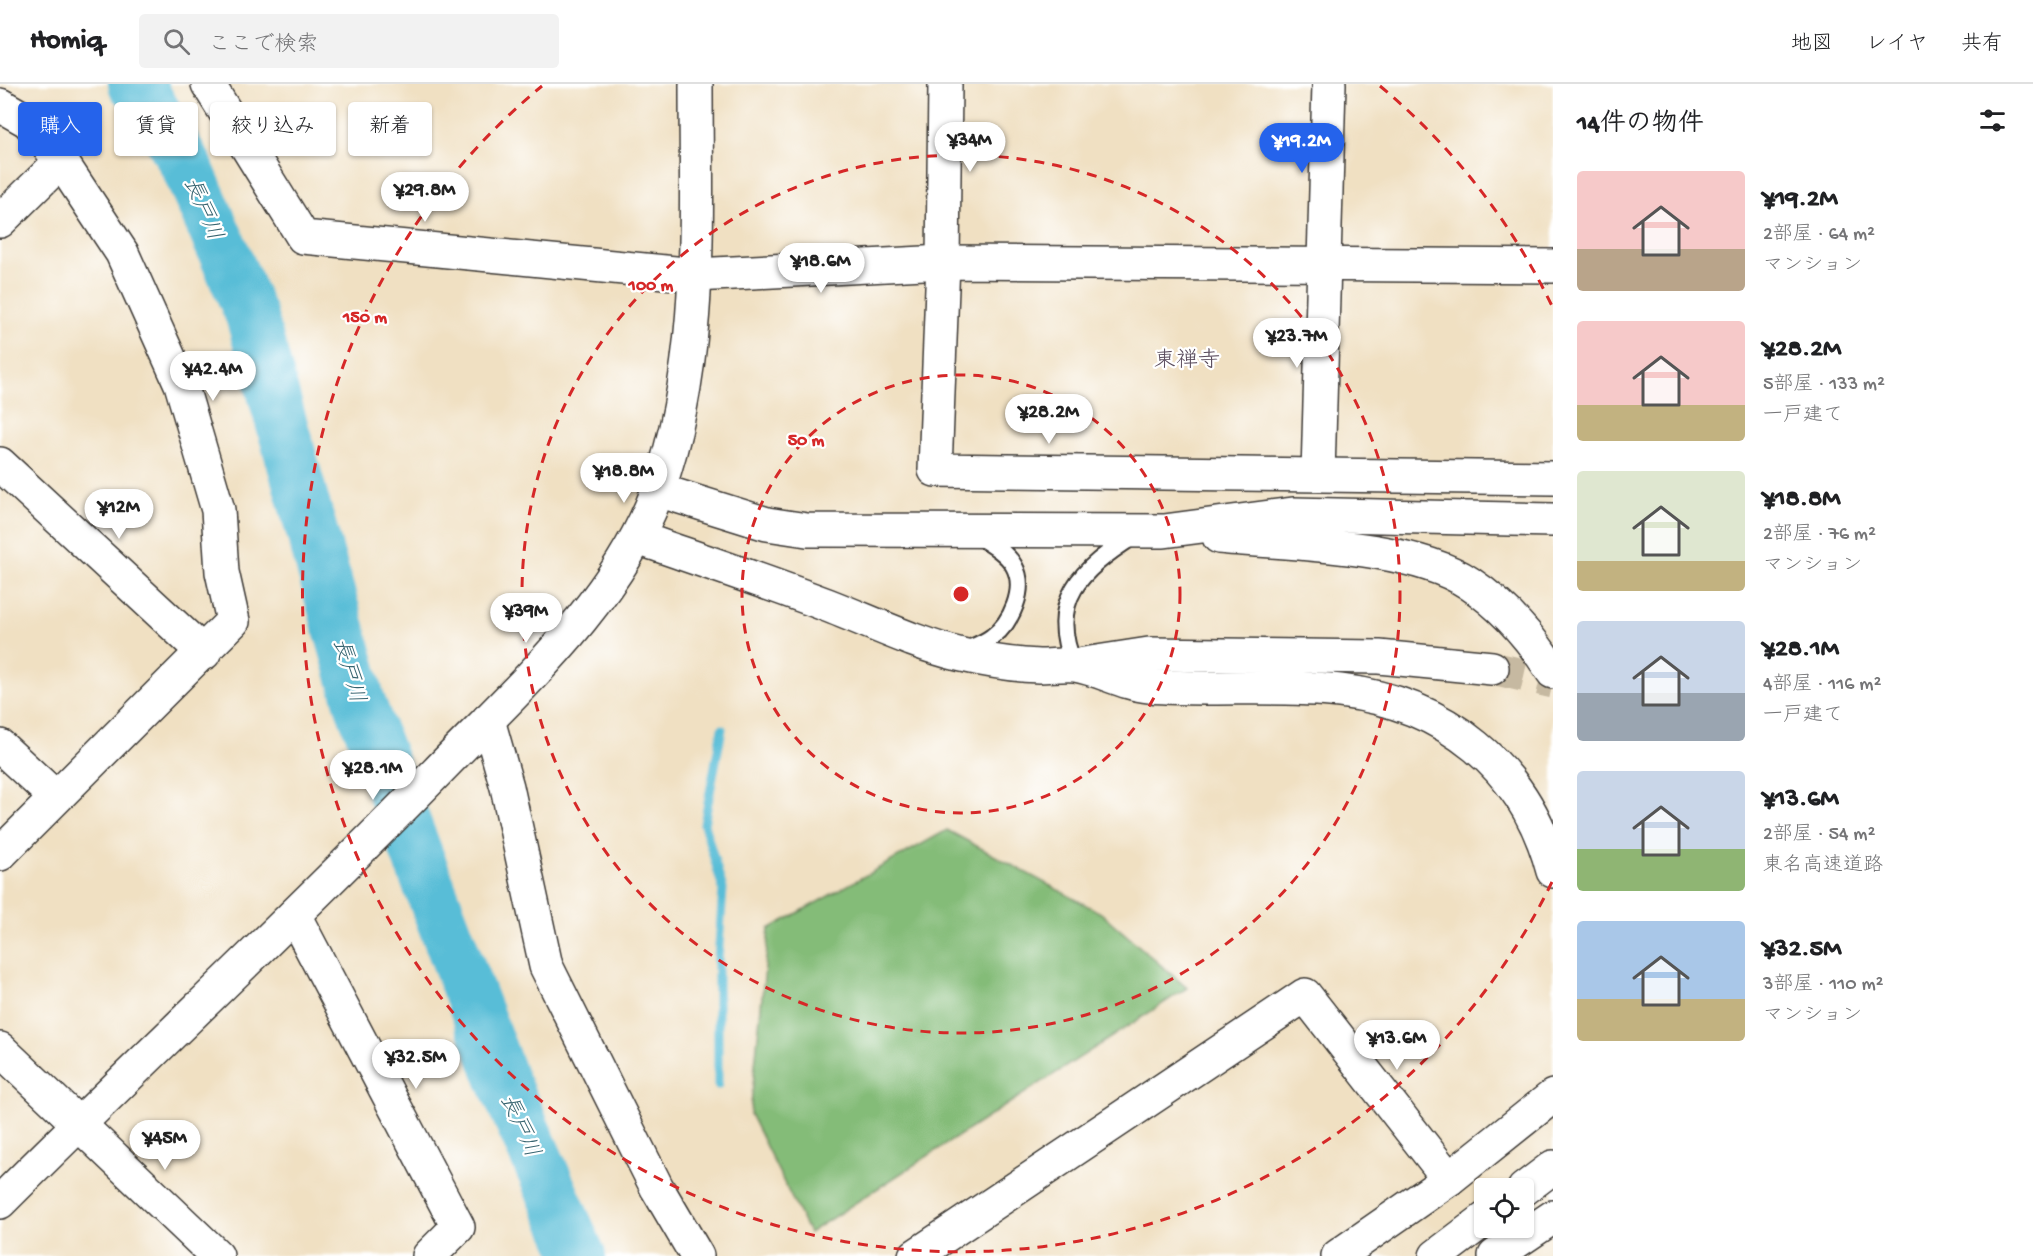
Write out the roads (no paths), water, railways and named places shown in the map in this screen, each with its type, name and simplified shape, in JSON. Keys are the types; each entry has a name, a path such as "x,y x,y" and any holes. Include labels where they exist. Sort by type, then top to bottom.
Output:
{"main road":[{"path":"208,84 303,237 696,275 944,262 1553,266"},
{"path":"0,1202 344,868 546,660 598,596 638,538 658,490 676,427 686,371 696,275 696,84"},
{"path":"945,84 944,262 935,470 1553,478"},
{"path":"1318,474 1326,265 1329,84"},
{"path":"0,105 28,121 61,161 122,253 181,384 218,510 222,572 233,621 204,653 55,797 0,855"},
{"path":"0,221 61,161"},
{"path":"0,464 204,653"},
{"path":"658,490 767,524 807,530 1152,531 1377,552 1425,562 1467,582 1503,608 1533,640 1553,672"},
{"path":"1152,531 1293,514 1553,520"},
{"path":"638,538 772,584 958,654 1001,663 1074,665 1149,654 1379,657 1492,668"},
{"path":"1074,665 1147,686 1338,691 1382,698 1421,713 1455,730 1484,753 1509,778 1531,810 1546,846 1553,871"},
{"path":"488,720 507,787 546,966 657,1188 697,1256"},
{"path":"0,746 55,797"},
{"path":"294,915 458,1227 429,1256"},
{"path":"915,1256 1305,995 1449,1179"},
{"path":"0,1049 215,1256"},
{"path":"1338,1256 1449,1179 1553,1096"},
{"path":"1534,1181 1553,1167"},
{"path":"1495,1256 1553,1217"},
{"path":"1436,1256 1474,1227"}],"lane":[{"path":"958,654 992,637 1006,621 1016,604 1019,585 1014,566 999,549 968,529"},
{"path":"1074,665 1066,645 1063,625 1073,589 1085,572 1103,555 1152,531"}],"waterway":[{"name":"長戸川","path":"134,84 144,93 186,165 251,315 361,706 502,1079 580,1256"},
{"path":"718,1085 718,960 723,889 704,824 722,729"}],"tunnel":[{"path":"1492,668 1553,682"}],"district":[{"name":"東禅寺","path":"1187,358"}]}
